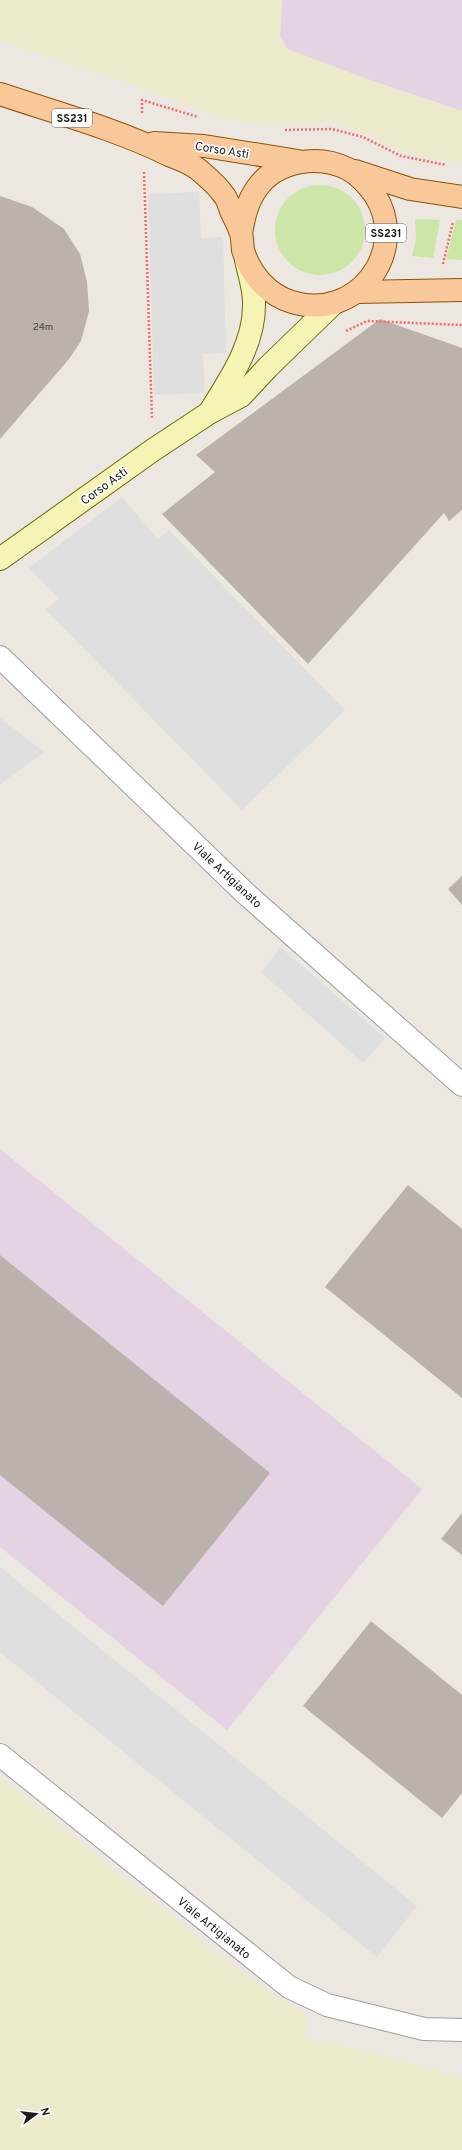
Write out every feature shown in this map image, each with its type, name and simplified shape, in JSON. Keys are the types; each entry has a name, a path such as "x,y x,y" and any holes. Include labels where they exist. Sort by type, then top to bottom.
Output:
{"main road":[{"name":"Corso Asti","path":"0,94 143,142 197,168 224,194 241,233"},
{"name":"Corso Asti","path":"143,142 204,146 300,162"},
{"name":"SS231","path":"350,170 368,185 381,206 386,229 384,253 373,275 357,292 334,303 312,306 292,302 273,293 257,278 246,260 242,247 241,233 246,209 257,187 276,170 300,162 317,160 328,162 410,189 460,197"},
{"name":"SS231","path":"357,292 462,290"}],"street":[{"name":"Corso Asti","path":"209,413 236,369 249,338 254,305 246,260"},
{"name":"Corso Asti","path":"0,560 153,450 209,413 241,396 268,367 334,303"},
{"name":"Viale Artigianato","path":"0,657 244,892 462,1085"},
{"name":"Viale Artigianato","path":"0,1755 288,1987 327,2005 342,2009 424,2029 462,2030"}],"path":[{"path":"432,325 438,290 460,197"},
{"path":"343,333 367,321 432,325 462,325"}],"shaded area":[{"path":"282,0 462,0 462,111 375,82 287,49 280,36"},
{"path":"199,192 201,238 223,237 226,353 203,354 205,393 154,395 148,194"},
{"path":"122,497 158,539 169,530 345,710 242,810 46,610 59,598 29,568"},
{"path":"0,718 44,752 0,784"},
{"path":"281,948 385,1038 363,1063 261,972"},
{"path":"0,1149 422,1489 227,1730 0,1547"},
{"path":"0,1567 417,1906 377,1957 0,1652"}],"green space":[{"path":"0,0 282,0 280,36 287,49 375,82 462,111 462,164 403,152 365,132 327,121 271,126 225,119 130,84 0,41"},
{"path":"320,185 337,188 352,198 362,213 365,230 362,247 352,262 337,272 320,275 303,272 288,262 278,247 275,230 278,213 288,198 303,188"},
{"path":"415,219 440,220 433,258 412,256 416,239"},
{"path":"456,220 462,220 462,260 446,259"},
{"path":"0,1777 232,1966 306,2016 304,2038 378,2054 462,2077 462,2150 0,2150"}],"building":[{"path":"0,196 32,207 64,229 80,254 87,282 89,311 81,341 69,359 0,439"},
{"path":"380,319 462,348 462,510 449,521 444,513 308,664 162,514 215,472 196,455"},
{"path":"462,876 462,905 448,889"},
{"path":"408,1185 462,1229 462,1398 325,1287"},
{"path":"0,1255 270,1473 163,1606 0,1475"},
{"path":"462,1513 462,1555 441,1539"},
{"path":"371,1621 462,1695 462,1793 442,1818 303,1706"}]}
